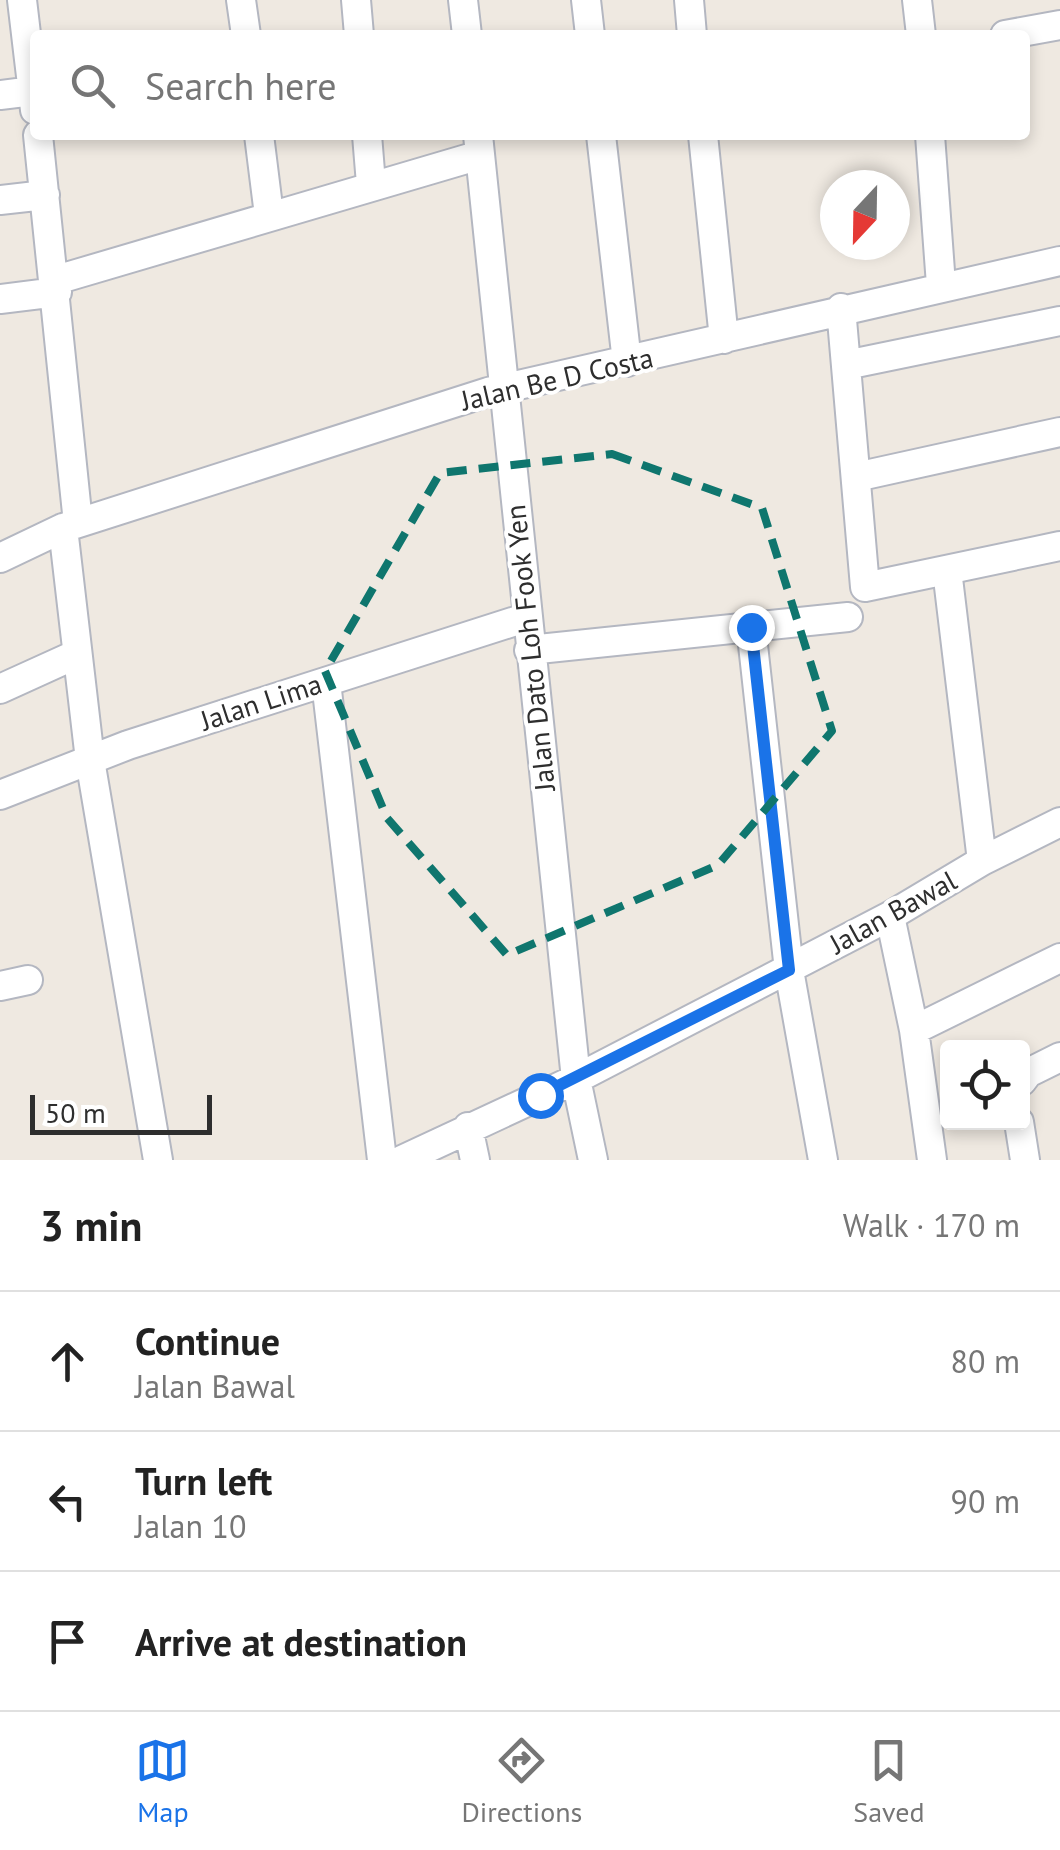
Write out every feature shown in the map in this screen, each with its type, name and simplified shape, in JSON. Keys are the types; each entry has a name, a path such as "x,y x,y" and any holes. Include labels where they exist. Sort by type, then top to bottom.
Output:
{"street":[{"path":"22,0 30,67"},
{"path":"241,0 245,30"},
{"path":"356,0 359,30"},
{"path":"463,0 466,30"},
{"path":"586,0 589,30"},
{"path":"688,0 691,30"},
{"path":"917,0 920,30"},
{"path":"1030,30 1060,25"},
{"path":"0,95 30,99"},
{"path":"39,140 57,286 77,654 90,760 158,1160"},
{"path":"260,140 269,215"},
{"path":"367,140 371,184"},
{"path":"602,140 627,362"},
{"path":"704,140 724,338"},
{"path":"930,140 941,285"},
{"path":"0,298 57,286 479,145"},
{"name":"Jalan Dato Loh Fook Yen","path":"479,145 525,618 576,1079 593,1160"},
{"path":"0,200 45,195"},
{"name":"Jalan Be D Costa","path":"0,558 70,525 504,388 941,285 1060,262"},
{"path":"841,308 866,587 1060,546"},
{"path":"846,365 1060,321"},
{"path":"856,477 1060,432"},
{"path":"947,570 982,861"},
{"path":"529,650 848,617"},
{"name":"Jalan Lima","path":"0,795 90,760 525,618"},
{"path":"751,627 789,970 823,1160"},
{"path":"0,689 77,654"},
{"path":"326,682 382,1160"},
{"name":"Jalan Bawal","path":"402,1160 576,1079 789,970 982,861 1060,822"},
{"path":"890,916 914,1030 932,1160"},
{"path":"914,1030 1060,958"},
{"path":"0,986 28,980"},
{"path":"1030,1073 1060,1057"},
{"path":"468,1126 474,1160"},
{"path":"1020,1130 1024,1160"}],"highlighted area":[{"path":"612,454 762,508 832,731 718,865 507,955 387,818 325,671 440,473"}],"route":[{"path":"540,1095 789,970 751,627"}]}
